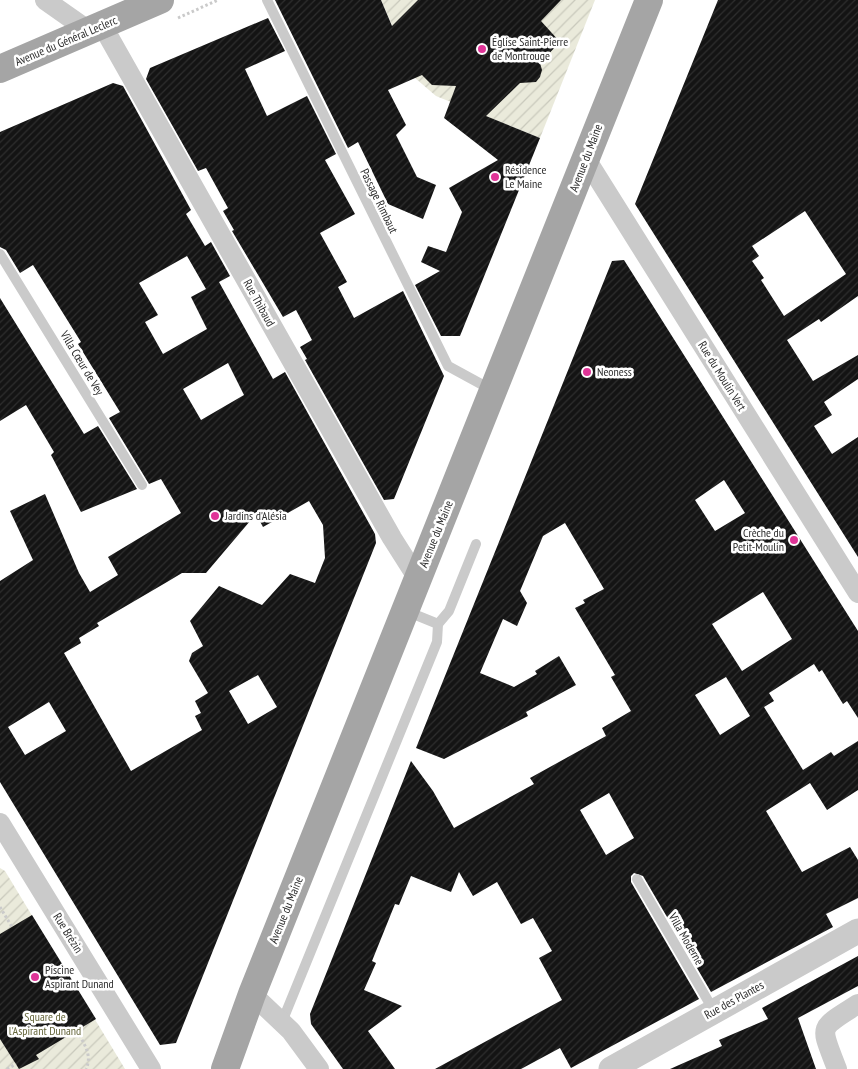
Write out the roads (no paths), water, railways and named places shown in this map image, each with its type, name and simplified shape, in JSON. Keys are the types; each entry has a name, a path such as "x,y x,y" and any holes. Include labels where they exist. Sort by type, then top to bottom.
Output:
{"main road":[{"name":"Avenue du Général Leclerc","path":"0,69 160,0"},
{"name":"Avenue du Maine","path":"225,1069 252,994 648,0"}],"street":[{"path":"45,0 96,28"},
{"name":"Rue Thibaud","path":"96,28 418,580"},
{"name":"Rue du Moulin Vert","path":"586,159 858,593"},
{"name":"Rue Brézin","path":"0,823 151,1069"},
{"name":"Rue des Plantes","path":"618,1067 858,931"},
{"path":"252,994 282,1022 319,1069"},
{"path":"837,1069 825,1036 825,1028 829,1022 858,1004"}],"lane":[{"name":"Passage Rimbaut","path":"267,0 448,366 493,390"},
{"name":"Villa Cœur de Vey","path":"0,254 142,485"},
{"path":"282,1022 437,642 438,624 449,611 476,544"},
{"path":"406,611 438,624"},
{"name":"Villa Moderne","path":"637,880 714,1011"}],"place":[{"name":"Église Saint-Pierre de Montrouge","path":"482,49"},
{"name":"Résidence Le Maine","path":"495,177"},
{"name":"Neoness","path":"587,372"},
{"name":"Jardins d'Alésia","path":"215,516"},
{"name":"Crèche du Petit-Moulin","path":"794,540"},
{"name":"Piscine Aspirant Dunand","path":"35,977"}],"park label":[{"name":"Square de l'Aspirant Dunand","path":"45,1024"}]}
